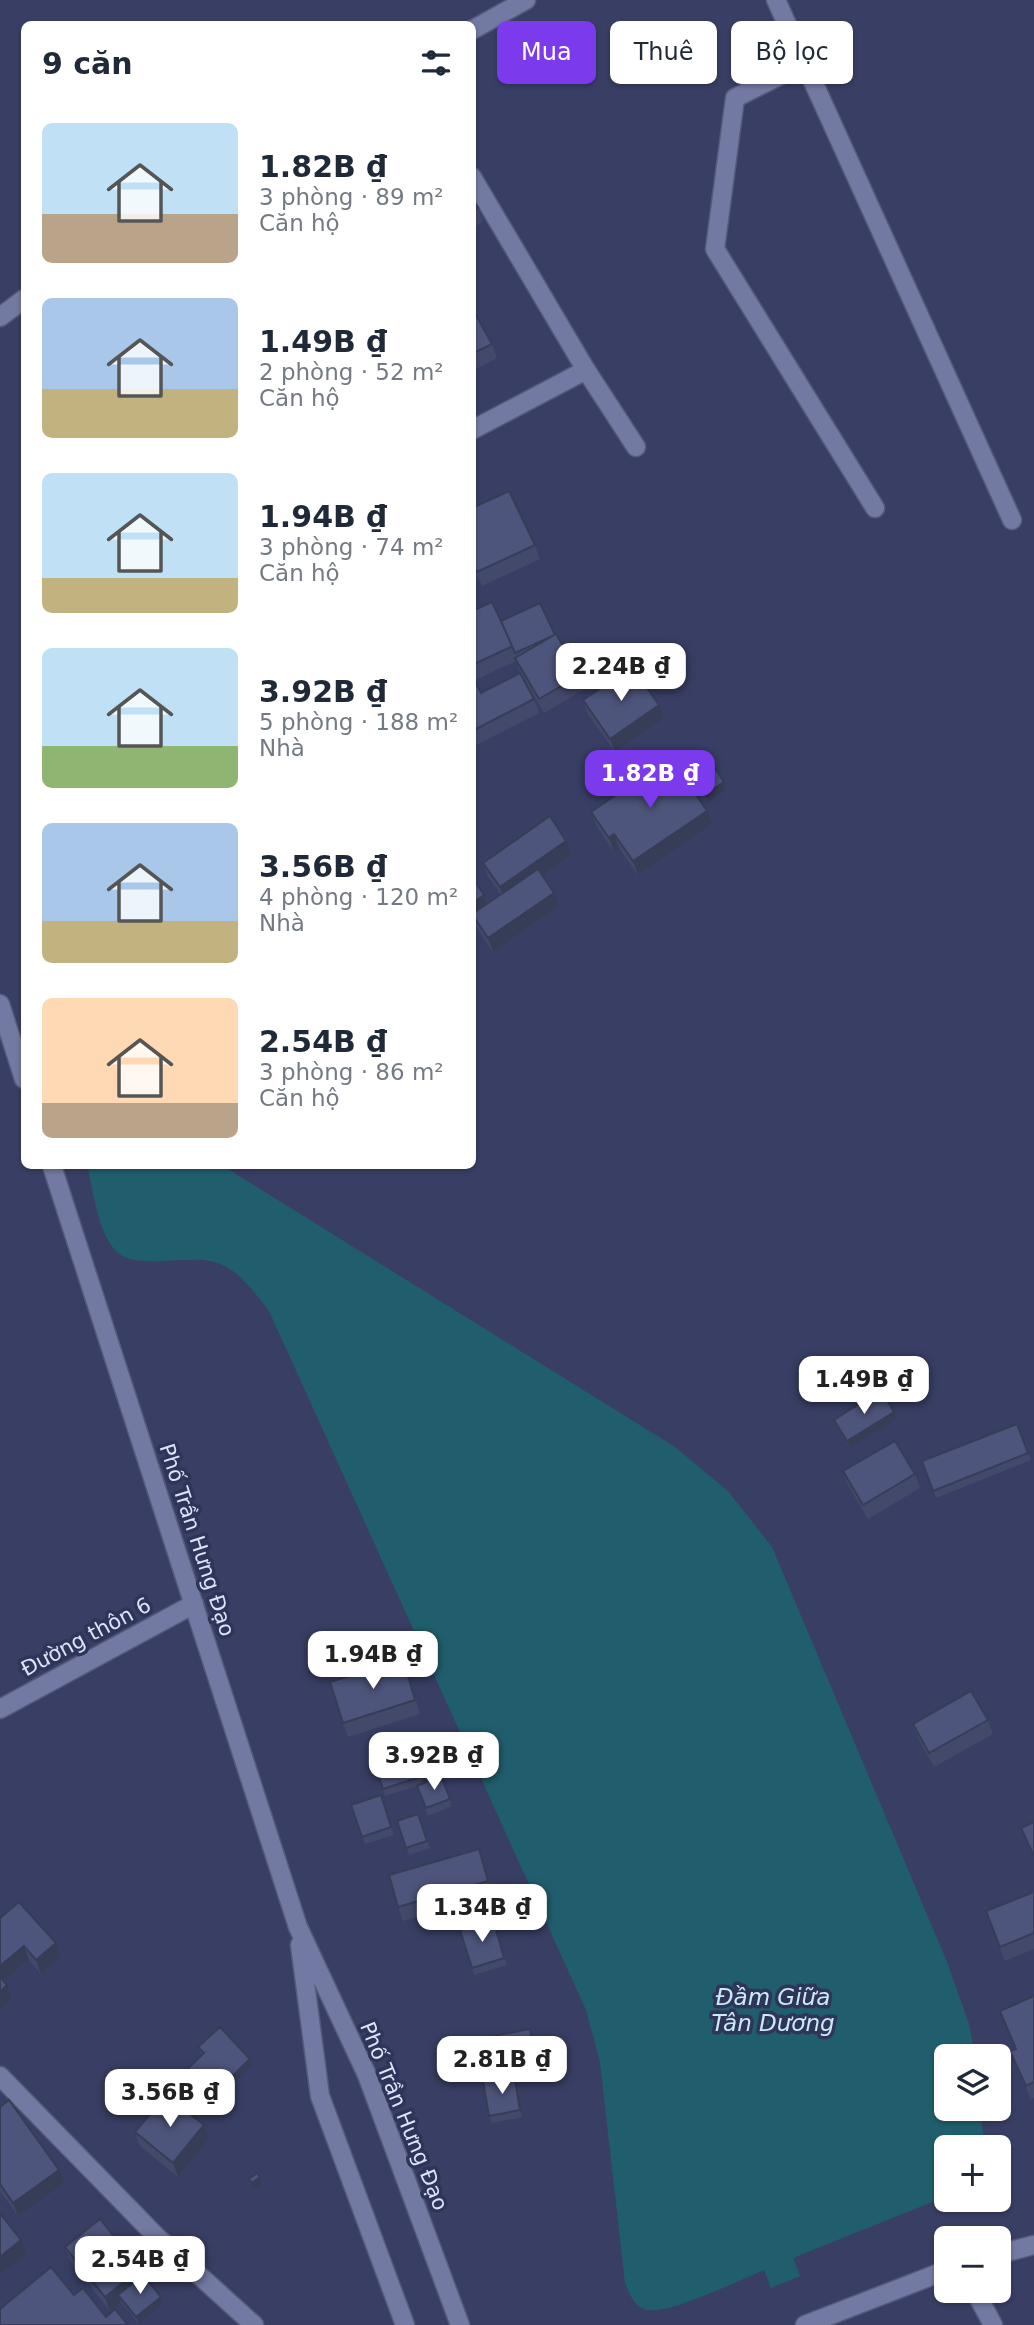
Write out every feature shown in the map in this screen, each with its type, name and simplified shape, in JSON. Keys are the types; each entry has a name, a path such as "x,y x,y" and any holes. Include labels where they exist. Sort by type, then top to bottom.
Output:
{"street":[{"path":"476,28 526,0"},
{"path":"776,0 786,21"},
{"path":"763,84 735,98 715,249 875,508"},
{"path":"815,84 1012,520"},
{"path":"476,184 586,370 636,447"},
{"path":"0,317 21,301"},
{"path":"476,428 586,370"},
{"path":"0,1004 21,1070"},
{"name":"Phố Trần Hưng Đạo","path":"53,1169 298,1927 367,2076 460,2325"},
{"name":"Đường thôn 6","path":"0,1709 194,1604"},
{"name":"Phố Trần Hưng Đạo","path":"298,1927 320,2096 405,2325"},
{"path":"0,2076 158,2238 254,2325"},
{"path":"1011,2251 1034,2245"},
{"path":"805,2325 934,2275"},
{"path":"981,2303 993,2325"}],"water":[{"name":"Đầm Giữa Tân Dương","path":"88,1169 228,1169 675,1447 728,1491 772,1547 947,1962 969,2024 973,2044 934,2044 934,2121 982,2121 983,2135 934,2135 934,2201 793,2258 800,2276 771,2288 764,2270 668,2308 644,2309 634,2301 625,2283 600,2062 586,2010 269,1311 245,1282 223,1265 203,1260 148,1261 124,1257 110,1243 100,1222"}],"building":[{"path":"476,315 492,344 476,352"},
{"path":"509,491 535,545 477,572 476,506"},
{"path":"492,602 513,646 476,663 476,609"},
{"path":"540,603 555,635 515,653 501,621"},
{"path":"556,634 580,675 539,699 515,658"},
{"path":"632,667 659,705 610,739 583,700"},
{"path":"520,673 534,699 476,729 476,684 481,693"},
{"path":"705,753 724,782 704,795 685,766"},
{"path":"671,757 707,811 633,861 614,834 609,838 591,812"},
{"path":"550,816 566,841 500,887 483,863"},
{"path":"538,869 554,893 488,938 476,920 476,911"},
{"path":"476,883 484,895 476,900"},
{"path":"881,1390 894,1412 847,1441 834,1420"},
{"path":"1017,1424 1028,1453 933,1491 922,1461"},
{"path":"895,1441 915,1474 863,1505 843,1471"},
{"path":"403,1659 415,1700 343,1723 330,1682"},
{"path":"971,1691 988,1720 929,1753 913,1724"},
{"path":"411,1746 420,1777 383,1789 373,1758"},
{"path":"441,1776 450,1799 426,1808 417,1786"},
{"path":"381,1795 391,1827 362,1837 351,1805"},
{"path":"418,1814 427,1841 406,1848 397,1821"},
{"path":"1034,1822 1034,1856 1021,1828"},
{"path":"479,1849 488,1881 398,1907 389,1875"},
{"path":"1034,1892 1034,1933 1000,1947 986,1911"},
{"path":"19,1902 56,1943 36,1960 24,1946 0,1966 0,1918"},
{"path":"493,1919 504,1958 472,1968 460,1930"},
{"path":"0,1977 7,1985 0,1992"},
{"path":"1034,1996 1034,2082 1026,2086 1011,2053 1016,2049 1000,2011"},
{"path":"220,2027 250,2059 201,2106 176,2080 204,2053 198,2047"},
{"path":"530,2029 536,2062 484,2073 478,2039"},
{"path":"514,2075 520,2110 489,2116 483,2081"},
{"path":"166,2095 204,2125 173,2163 135,2132"},
{"path":"9,2100 59,2170 13,2203 0,2184 0,2107"},
{"path":"257,2173 260,2177 252,2183 249,2179"},
{"path":"0,2213 21,2240 0,2257"},
{"path":"100,2219 140,2269 105,2297 65,2247"},
{"path":"51,2267 74,2295 83,2288 106,2317 115,2309 128,2325 0,2325 0,2309"},
{"path":"143,2275 161,2297 136,2317 118,2295"}]}
